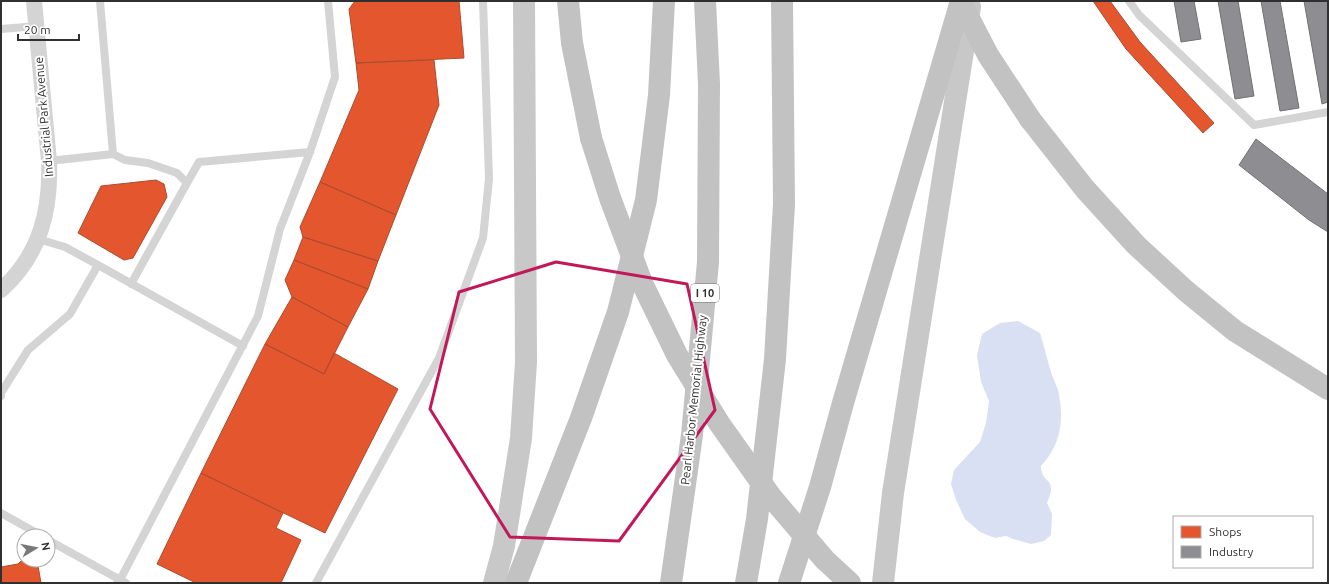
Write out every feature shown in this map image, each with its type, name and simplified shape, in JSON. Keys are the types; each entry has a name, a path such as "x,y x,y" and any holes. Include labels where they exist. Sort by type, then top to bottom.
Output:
{"highway":[{"path":"568,1 572,43 591,138 610,198 642,284 677,355 718,422 772,498 825,560 850,583"},
{"path":"516,583 581,418 620,304 646,200 659,95 664,1"},
{"name":"Pearl Harbor Memorial Highway","path":"671,583 692,435 708,262 709,84 705,1"},
{"path":"746,583 757,519 774,367 776,336 784,204 782,1"},
{"path":"960,1 988,55 1030,119 1085,189 1136,245 1186,291 1235,331 1328,389"},
{"path":"789,583 820,487 960,1"}],"main road":[{"path":"494,583 504,546 521,438 526,362 524,1"},
{"path":"883,583 893,494 971,1"}],"street":[{"name":"Industrial Park Avenue","path":"1,290 10,282 24,265 38,239 46,214 50,182 34,1"}],"lane":[{"path":"100,1 113,154"},
{"path":"56,545 121,582 243,346 258,316 280,230 310,152 334,77 328,1"},
{"path":"316,583 439,358 483,238 490,179 483,1"},
{"path":"1129,1 1139,15 1254,125 1328,112"},
{"path":"1,29 37,26"},
{"path":"131,284 199,162 310,152"},
{"path":"49,161 113,154 125,160 148,163 177,173 187,183"},
{"path":"38,239 65,247 243,346"},
{"path":"1,396 1,393 28,350 70,314 98,265"},
{"path":"1,513 28,528"}],"highlighted area":[{"path":"556,262 687,284 715,410 619,541 510,537 430,409 459,292"}],"water":[{"path":"1018,321 1040,333 1051,372 1058,389 1061,415 1059,433 1053,450 1041,466 1042,472 1051,488 1047,503 1052,514 1051,535 1044,541 1031,544 1006,536 995,538 980,532 965,519 956,500 951,484 954,470 980,442 986,423 989,401 981,382 977,355 982,334 1000,323"}],"building: Shops":[{"path":"355,1 459,1 464,58 356,63 349,9"},
{"path":"1093,1 1110,1 1140,42 1214,123 1203,133 1126,49"},
{"path":"434,60 439,105 396,215 320,182 359,90 356,63"},
{"path":"156,180 164,184 167,197 133,258 124,260 78,233 101,186"},
{"path":"320,182 396,215 378,261 303,237 300,227"},
{"path":"303,237 378,261 368,289 294,260"},
{"path":"294,260 368,289 348,327 292,297 285,280"},
{"path":"292,297 348,327 324,374 265,344"},
{"path":"265,344 324,374 334,353 398,389 325,533 201,473"},
{"path":"201,473 283,513 276,528 301,540 281,583 196,583 157,564"},
{"path":"16,564 16,568 38,568 41,583 1,583 1,567"}],"building: Industry":[{"path":"1174,1 1194,1 1201,39 1181,42"},
{"path":"1218,1 1238,1 1254,96 1235,99"},
{"path":"1261,1 1280,1 1299,108 1280,111"},
{"path":"1304,1 1328,1 1328,102 1322,104"},
{"path":"1256,139 1328,194 1328,232 1309,220 1239,165"}]}
